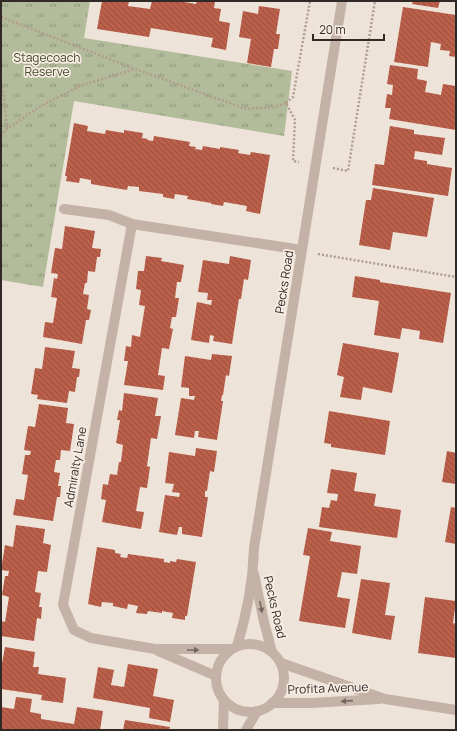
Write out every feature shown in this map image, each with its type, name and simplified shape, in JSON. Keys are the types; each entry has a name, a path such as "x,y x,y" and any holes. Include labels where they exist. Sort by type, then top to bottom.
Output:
{"street":[{"name":"Pecks Road","path":"234,648 245,621 253,568 254,548 342,1"},
{"path":"64,209 109,214 132,224 302,250"},
{"name":"Admiralty Lane","path":"132,224 63,605 74,630 91,638 155,650 234,648"},
{"name":"Pecks Road","path":"253,568 272,652"},
{"path":"246,644 256,644 265,647 272,652 281,663 284,674 283,685 279,695 265,708 257,711 245,711 234,707 224,700 220,693 216,676 218,666 223,657 234,648 246,644"},
{"name":"Admiralty Lane","path":"155,650 216,676"},
{"name":"Profita Avenue","path":"281,663 386,699 456,710"},
{"name":"Profita Avenue","path":"272,703 312,703 386,699"},
{"path":"223,730 224,700"},
{"path":"246,730 257,711"}],"path":[{"path":"1,17 246,110 275,107 286,103 294,97 310,1"},
{"path":"286,103 295,120 292,161 348,171 375,1"},
{"path":"1,136 7,129 39,107 80,86 135,69"},
{"path":"1,83 4,96 7,129"},
{"path":"302,250 333,257 456,277"}],"green space":[{"name":"Stagecoach Reserve","path":"1,1 90,1 84,38 292,71 284,136 74,101 43,287 1,280"}],"building":[{"path":"102,1 129,1 128,6 150,9 152,1 178,1 196,4 197,1 215,1 214,8 221,9 219,21 230,23 226,50 211,47 213,38 151,28 149,37 97,29"},
{"path":"413,1 440,1 438,8 412,4"},
{"path":"259,6 280,9 276,34 280,34 278,49 274,49 271,67 247,63 251,39 239,37 243,11 258,14"},
{"path":"403,7 456,15 456,57 449,56 450,51 440,50 441,44 431,42 428,67 394,62"},
{"path":"390,65 418,69 417,79 427,81 425,92 441,95 443,84 456,86 456,130 389,119 391,108 385,108 387,94 392,95 393,85 387,84"},
{"path":"74,123 88,126 87,131 105,134 106,130 124,133 124,130 143,133 142,138 148,139 147,140 153,141 154,136 190,142 189,146 196,147 195,149 202,150 203,146 220,149 220,147 239,150 238,153 250,155 251,152 270,155 260,214 246,211 247,206 224,202 223,206 211,204 187,199 188,196 175,194 174,199 163,197 163,194 139,191 139,187 128,186 127,190 91,184 91,180 80,178 79,183 66,181 67,176 65,176"},
{"path":"390,126 414,130 414,134 445,138 442,155 415,151 414,159 427,161 427,164 452,168 448,196 372,185 375,164 384,165"},
{"path":"373,188 434,198 427,237 393,232 390,250 359,245 366,200 371,200"},
{"path":"65,226 95,231 92,248 101,249 100,257 97,257 95,272 88,271 87,283 85,283 83,294 89,295 87,309 91,310 89,320 86,320 82,344 43,337 45,322 53,323 57,298 51,297 54,278 57,279 58,274 51,273 55,248 62,249"},
{"path":"146,256 162,258 161,261 184,265 181,282 177,282 175,298 179,298 176,317 172,317 170,328 173,329 169,349 162,348 158,375 165,376 163,390 124,385 128,361 124,361 126,346 131,347 132,335 140,337 145,306 139,305 141,290 136,289 138,271 144,271"},
{"path":"230,256 251,260 248,280 244,279 241,299 239,299 232,344 213,341 214,336 210,335 209,343 191,340 197,302 211,305 212,300 207,300 208,293 198,292 203,260 229,264"},
{"path":"355,276 380,280 380,282 451,293 443,343 419,339 420,331 402,328 400,339 374,335 379,301 352,297"},
{"path":"343,343 399,353 392,393 363,387 361,400 340,397 344,377 337,375"},
{"path":"45,347 75,351 72,368 80,369 79,377 77,377 75,392 69,391 67,403 37,399 38,395 31,394 35,368 42,369"},
{"path":"212,354 232,356 229,376 226,375 222,395 221,401 223,401 217,440 198,437 199,431 195,431 194,438 175,435 181,398 194,400 195,396 189,396 189,388 181,387 185,356 211,360"},
{"path":"124,393 158,398 155,416 161,416 157,439 151,438 147,466 150,467 147,488 140,487 136,511 144,512 141,529 102,522 106,500 101,499 103,484 108,485 110,474 117,475 119,462 121,462 123,445 116,443 120,420 117,420 119,410 122,411"},
{"path":"39,404 68,408 66,423 74,424 70,451 61,450 60,460 56,460 54,472 60,473 58,486 61,486 60,497 57,497 53,521 13,515 16,499 24,500 28,475 22,474 25,455 30,455 31,451 24,450 28,426 35,427"},
{"path":"329,411 390,421 385,455 331,447 331,444 324,443"},
{"path":"196,448 217,451 214,472 210,471 207,491 205,491 205,497 208,497 202,537 182,534 182,527 179,527 177,535 159,532 165,495 179,497 180,493 172,492 174,484 165,483 169,452 195,456"},
{"path":"447,451 456,453 456,484 442,482"},
{"path":"331,469 357,473 354,491 376,494 374,506 401,510 397,538 319,527 322,507 329,508 331,500 337,501 338,494 327,493"},
{"path":"451,507 456,508 456,544 445,542"},
{"path":"16,525 45,529 43,543 51,545 47,572 38,571 35,592 41,593 39,607 42,607 41,619 37,618 34,641 1,636 1,621 5,622 9,597 2,595 5,576 8,576 9,571 1,570 5,545 13,547"},
{"path":"308,528 332,532 330,541 361,546 357,574 342,572 337,597 350,599 345,628 299,621 310,556 303,555"},
{"path":"97,547 115,550 115,553 121,554 120,557 127,558 128,554 164,559 164,562 170,563 170,561 176,562 177,559 196,562 187,616 185,616 185,620 172,618 173,613 162,611 162,613 148,611 147,614 136,613 138,606 128,604 127,609 113,606 113,603 102,602 101,607 88,604"},
{"path":"361,579 390,583 385,615 395,616 391,640 352,633"},
{"path":"425,597 456,601 453,623 456,624 456,658 418,653"},
{"path":"5,647 35,652 33,667 39,667 38,674 66,678 63,703 41,700 42,695 1,689 1,669"},
{"path":"128,664 158,669 153,696 174,700 170,722 149,718 150,708 93,698 98,667 114,670 111,685 124,687"},
{"path":"16,697 32,699 30,712 41,714 41,719 74,724 77,707 103,711 100,730 1,730 1,707 14,709"},
{"path":"125,720 170,727 169,730 123,730"}]}
